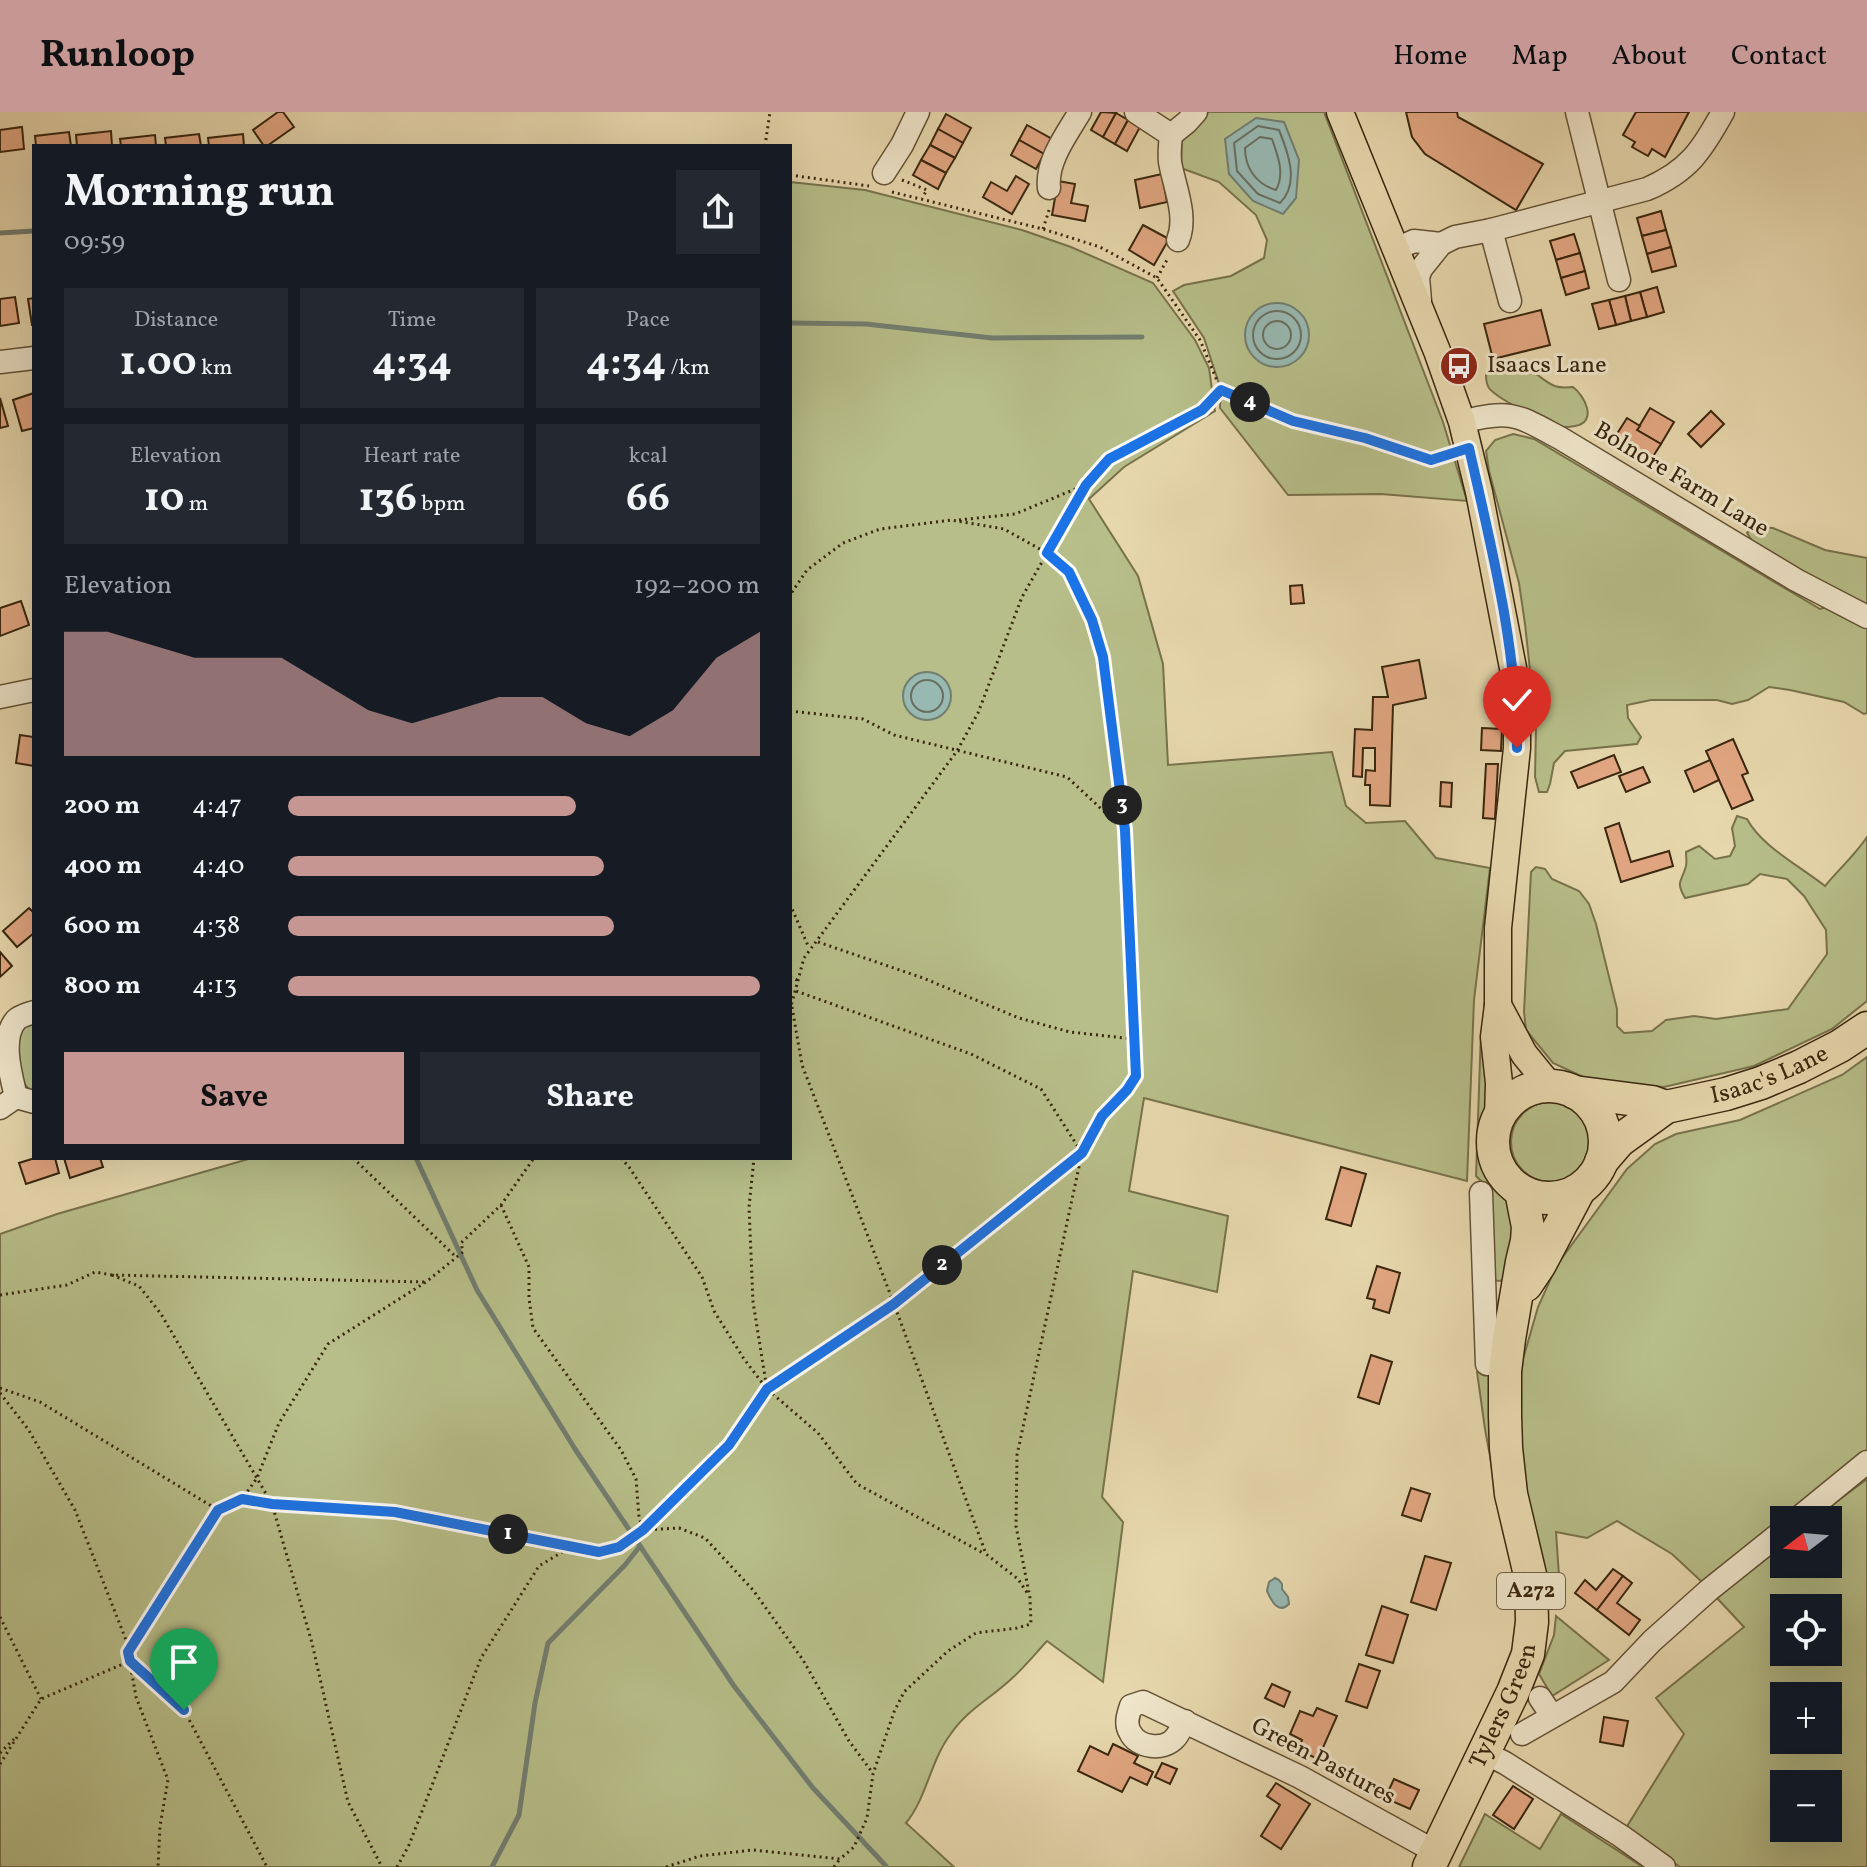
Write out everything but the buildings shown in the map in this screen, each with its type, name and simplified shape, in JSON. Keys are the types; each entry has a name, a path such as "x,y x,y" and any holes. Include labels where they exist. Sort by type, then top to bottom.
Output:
{"highway":[{"name":"Isaac's Lane","path":"1601,1162 1619,1141 1666,1107 1761,1083 1826,1053 1867,1028"},
{"path":"1534,1088 1562,1089 1588,1102 1603,1130 1604,1146 1596,1173 1579,1190 1565,1196 1550,1198 1521,1191 1508,1181 1496,1159 1493,1135 1498,1119 1507,1105 1534,1088"},
{"name":"Isaac's Lane","path":"1562,1089 1652,1102 1666,1107"},
{"name":"Tylers Green","path":"1517,1297 1540,1264 1579,1190"},
{"name":"Tylers Green","path":"1432,1860 1485,1753 1528,1654 1532,1622 1531,1579 1513,1506 1506,1448 1505,1371 1528,1227 1521,1191"}],"main road":[{"path":"1340,112 1447,377 1462,422 1507,632 1517,707 1517,748 1498,928 1498,1005 1494,1037 1499,1083 1498,1119"},
{"path":"1498,1005 1524,1054 1562,1089"}],"street":[{"path":"885,184 918,112"},
{"path":"1049,188 1048,176 1056,154 1080,112"},
{"path":"1136,112 1171,135"},
{"path":"1178,240 1182,232 1180,205 1170,159 1171,135 1196,112"},
{"path":"1577,112 1619,280"},
{"path":"1422,314 1418,277 1441,244 1455,237 1647,189 1667,180 1703,148 1723,112"},
{"path":"1491,230 1510,301"},
{"path":"1396,249 1414,241 1441,244"},
{"path":"0,362 32,358"},
{"name":"Bolnore Farm Lane","path":"1462,422 1499,414 1528,421 1796,580 1867,617"},
{"path":"0,697 32,690"},
{"path":"17,1102 6,1044 9,1030 17,1019 32,1013"},
{"path":"1481,1193 1487,1364"},
{"path":"1483,1288 1517,1297"},
{"path":"1813,1506 1867,1462"},
{"path":"1522,1734 1546,1707 1613,1682 1652,1641 1770,1541"},
{"name":"Green Pastures","path":"1185,1721 1300,1777 1432,1860"},
{"path":"1485,1753 1621,1836 1664,1867"}],"path":[{"path":"765,144 770,112"},
{"path":"792,175 885,184 922,199 1043,229 1100,247 1157,278 1200,340 1221,390 1293,421 1365,438 1431,460 1469,448"},
{"path":"915,184 927,190 922,199"},
{"path":"1157,278 1178,240"},
{"path":"792,1002 804,958 957,751 978,713 1022,597 1086,485 1109,459 1202,410 1221,390"},
{"path":"792,592 807,570 843,543 880,529 1015,514 1086,485"},
{"path":"834,1867 854,1847 867,1818 873,1774 904,1692 948,1651 976,1633 1031,1624 1030,1598 1016,1526 1017,1455 1082,1153 1102,1116 1136,1076 1125,830 1103,657 1092,620 1069,572 1047,553 1004,529 951,520"},
{"path":"792,711 863,719 894,735 1067,777 1125,830"},
{"path":"792,909 810,950"},
{"path":"816,941 923,978 1019,1018 1070,1032 1134,1039"},
{"path":"792,978 797,980"},
{"path":"796,991 971,1054 1041,1089 1082,1153"},
{"path":"792,1017 802,1065 986,1554"},
{"path":"242,1499 272,1504 395,1512 599,1552 619,1547 643,1530 729,1445 767,1389 894,1304 1082,1153"},
{"path":"355,1160 455,1256"},
{"path":"128,1652 218,1510 242,1499 257,1478 279,1423 328,1344 426,1282 463,1252 461,1243 501,1205 533,1160"},
{"path":"623,1160 702,1277 714,1311 767,1389 818,1433 857,1484 986,1554 1018,1579 1030,1598"},
{"path":"754,1160 749,1207 753,1302 767,1389"},
{"path":"501,1205 529,1267 533,1328 621,1450 636,1479 643,1530"},
{"path":"0,1295 67,1285 95,1272 112,1275 426,1282"},
{"path":"112,1275 139,1286 161,1314 272,1504 312,1643 348,1802 382,1867"},
{"path":"0,1391 40,1402 218,1510"},
{"path":"0,1391 28,1429 75,1510 126,1640 136,1697 168,1780 160,1826 158,1867"},
{"path":"643,1530 679,1528 705,1538 753,1590 803,1660 849,1741 873,1774"},
{"path":"397,1867 409,1845 481,1658 539,1566 572,1546"},
{"path":"0,1617 41,1699"},
{"path":"0,1764 41,1699 130,1661"},
{"path":"130,1661 184,1710 267,1867"},
{"path":"0,1753 21,1733"},
{"path":"666,1867 700,1856 753,1850 840,1859"}],"green space":[{"path":"1205,112 1324,112 1443,422 1467,501 1381,494 1288,495 1220,408 1221,390 1204,338 1173,291 1184,285 1231,276 1264,258 1267,240 1256,215 1219,182 1181,168 1182,135"},
{"path":"792,182 865,190 1022,230 1071,247 1153,283 1195,340 1209,368 1215,411 1124,467 1089,499 1138,576 1163,664 1168,765 1332,752 1346,806 1366,823 1405,821 1436,858 1490,868 1474,1000 1467,1181 1144,1098 1129,1191 1228,1216 1217,1292 1133,1271 1102,1497 1123,1522 1103,1682 1047,1641 1014,1676 956,1727 943,1745 919,1802 906,1823 954,1867 0,1867 0,1234 57,1214 245,1160 792,1160"},
{"path":"1517,367 1553,385 1573,387 1582,396 1587,408 1588,414 1582,424 1556,426 1520,409 1489,388 1486,375"},
{"path":"1513,434 1534,439 1820,609 1826,607 1867,626 1867,713 1844,702 1769,687 1748,700 1732,704 1717,700 1651,700 1627,705 1628,718 1641,737 1637,744 1565,751 1554,763 1547,792 1539,792 1535,777 1536,726 1519,583 1486,451 1495,440"},
{"path":"1753,527 1773,528 1825,550 1867,558 1867,604 1757,548 1747,533"},
{"path":"1737,816 1747,819 1772,847 1825,886 1867,837 1867,1001 1832,1029 1754,1066 1664,1087 1592,1081 1553,1063 1526,1030 1524,1012 1531,872 1536,867 1545,869 1552,879 1579,891 1589,904 1617,1009 1617,1026 1624,1033 1652,1031 1666,1020 1694,1016 1716,1019 1788,1009 1827,954 1826,930 1804,896 1787,879 1760,874 1748,884 1685,898 1680,888 1686,852 1699,846 1715,859 1730,856 1735,846 1732,828"},
{"path":"32,1019 32,1091 20,1074 16,1031"},
{"path":"1481,1031 1487,1093 1480,1144 1482,1158 1488,1175 1515,1214 1504,1280 1499,1281 1493,1280 1486,1186 1476,1176"},
{"path":"1867,1057 1867,1450 1798,1506 1770,1506 1770,1529 1703,1583 1672,1554 1617,1521 1587,1538 1556,1532 1560,1590 1548,1591 1523,1490 1516,1416 1523,1359 1538,1307 1557,1265 1627,1169 1655,1144 1676,1134 1740,1120 1842,1075"},
{"path":"1551,1102 1566,1105 1579,1114 1588,1127 1591,1142 1588,1157 1579,1170 1566,1179 1551,1182 1536,1179 1523,1170 1514,1157 1511,1142 1514,1127 1523,1114 1536,1105"},
{"path":"1495,1312 1497,1494 1477,1372 1483,1368"},
{"path":"1867,1479 1867,1867 1680,1867 1626,1828 1684,1734 1656,1698 1744,1627 1716,1597 1770,1553 1770,1578 1842,1578 1842,1506 1831,1506"},
{"path":"1556,1616 1609,1660 1552,1696 1539,1674 1554,1635"},
{"path":"1485,1814 1540,1849 1561,1814 1643,1867 1459,1867"}],"water":[{"path":"1256,118 1284,122 1299,160 1296,198 1283,214 1253,201 1229,174 1225,139"},
{"path":"1277,303 1295,309 1303,317 1309,335 1303,353 1295,361 1277,367 1259,361 1251,353 1245,335 1251,317 1259,309"},
{"path":"927,672 936,673 944,679 950,687 950,705 944,713 936,719 927,720 918,719 910,713 904,705 903,696 904,687 910,679 918,673"},
{"path":"1275,1578 1288,1597 1289,1604 1285,1607 1275,1605 1267,1591 1269,1582"}],"waterway":[{"path":"0,233 32,231"},
{"path":"792,323 866,324 992,338 1142,337"},
{"path":"417,1160 477,1290 575,1449 734,1686 813,1788 886,1866"},
{"path":"492,1867 519,1815 535,1703 548,1643 640,1546"}],"place":[{"name":"Isaacs Lane","path":"1459,366"}],"route":[{"path":"184,1710 130,1661 128,1652 218,1510 242,1499 272,1504 395,1512 599,1552 619,1547 643,1530 729,1445 767,1389 894,1304 1082,1153 1102,1116 1136,1076 1125,830 1103,657 1092,620 1069,572 1047,553 1086,485 1109,459 1202,410 1221,390 1293,421 1365,438 1431,460 1469,448 1513,668 1517,748"}]}
